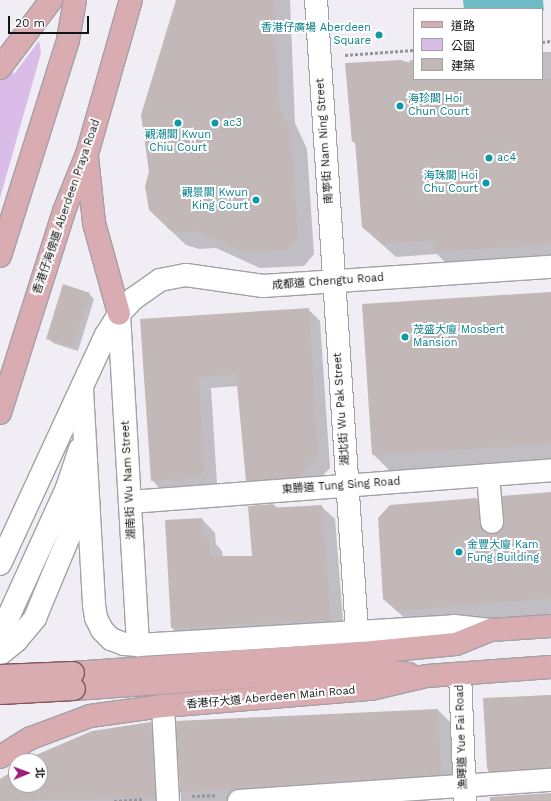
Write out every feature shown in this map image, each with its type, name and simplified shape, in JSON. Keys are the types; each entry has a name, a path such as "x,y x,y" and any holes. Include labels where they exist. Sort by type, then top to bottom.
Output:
{"main road":[{"path":"0,68 51,0"},
{"path":"0,256 68,40 75,0"},
{"name":"香港仔海傍道 Aberdeen Praya Road","path":"0,414 64,211 87,154 131,0"},
{"path":"87,154 94,223 119,314"},
{"path":"0,693 74,681 448,645 490,630 551,626"},
{"name":"香港仔大道 Aberdeen Main Road","path":"0,757 31,738 90,716 163,706 371,689 426,676 551,667"},
{"path":"0,676 74,681 363,669 426,676"}],"street":[{"name":"南寧街 Nam Ning Street","path":"316,0 334,282"},
{"name":"成都道 Chengtu Road","path":"0,564 84,381 119,314 148,287 172,276 202,276 263,286 551,267"},
{"name":"湖北街 Wu Pak Street","path":"334,282 357,633"},
{"name":"湖南街 Wu Nam Street","path":"119,314 138,645"},
{"path":"84,381 84,428 96,618 102,630 111,638 124,644 138,645 454,626 490,630"},
{"path":"0,635 74,471 84,428"},
{"name":"東勝道 Tung Sing Road","path":"130,502 551,470"},
{"path":"488,475 492,522"},
{"path":"0,654 16,641 35,618 81,512 87,485"},
{"name":"漁暉道 Yue Fai Road","path":"460,674 465,794"},
{"path":"163,706 168,801"},
{"path":"239,801 465,794 551,780"}],"path":[{"path":"340,55 413,50"}],"green space":[{"path":"39,41 41,53 0,198 0,50 14,74"}],"water":[{"path":"463,0 543,0 544,11 543,8 464,8"}],"building":[{"name":"ac3","path":"176,0 274,0 279,105 291,131 298,237 287,250 243,252 198,231 182,233 169,229 149,210 145,186 149,172 141,115"},
{"name":"ac4","path":"401,60 413,64 413,80 551,79 551,244 433,252 437,240 382,244 362,227 355,141 352,141 345,63"},
{"path":"63,284 90,293 73,347 46,339"},
{"path":"551,292 551,444 372,455 362,304"},
{"path":"309,308 318,455 299,477 246,481 236,374 199,377 205,472 202,472 202,477 151,481 140,319"},
{"path":"551,492 551,598 397,611 383,599 378,518 390,505 477,498 482,529 493,534 503,527 502,496"},
{"path":"274,504 270,508 322,505 331,620 171,628 165,520 202,518 203,537 209,536 210,556 252,556 248,506"},
{"path":"551,695 551,768 489,772 487,768 483,698"},
{"path":"438,709 441,775 180,792 176,721"},
{"path":"151,722 155,797 0,801 0,779 8,774 8,793 48,793 48,753 41,753 92,731"},
{"path":"551,793 551,801 490,801 490,797"}],"place":[{"name":"香港仔廣場 Aberdeen Square","path":"379,35"},
{"name":"海珍閣 Hoi Chun Court","path":"400,106"},
{"name":"觀潮閣 Kwun Chiu Court","path":"178,123"},
{"name":"ac3","path":"215,123"},
{"name":"ac4","path":"489,158"},
{"name":"海珠閣 Hoi Chu Court","path":"486,183"},
{"name":"觀景閣 Kwun King Court","path":"256,200"},
{"name":"茂盛大廈 Mosbert Mansion","path":"405,337"},
{"name":"金豐大廈 Kam Fung Building","path":"459,552"}]}
